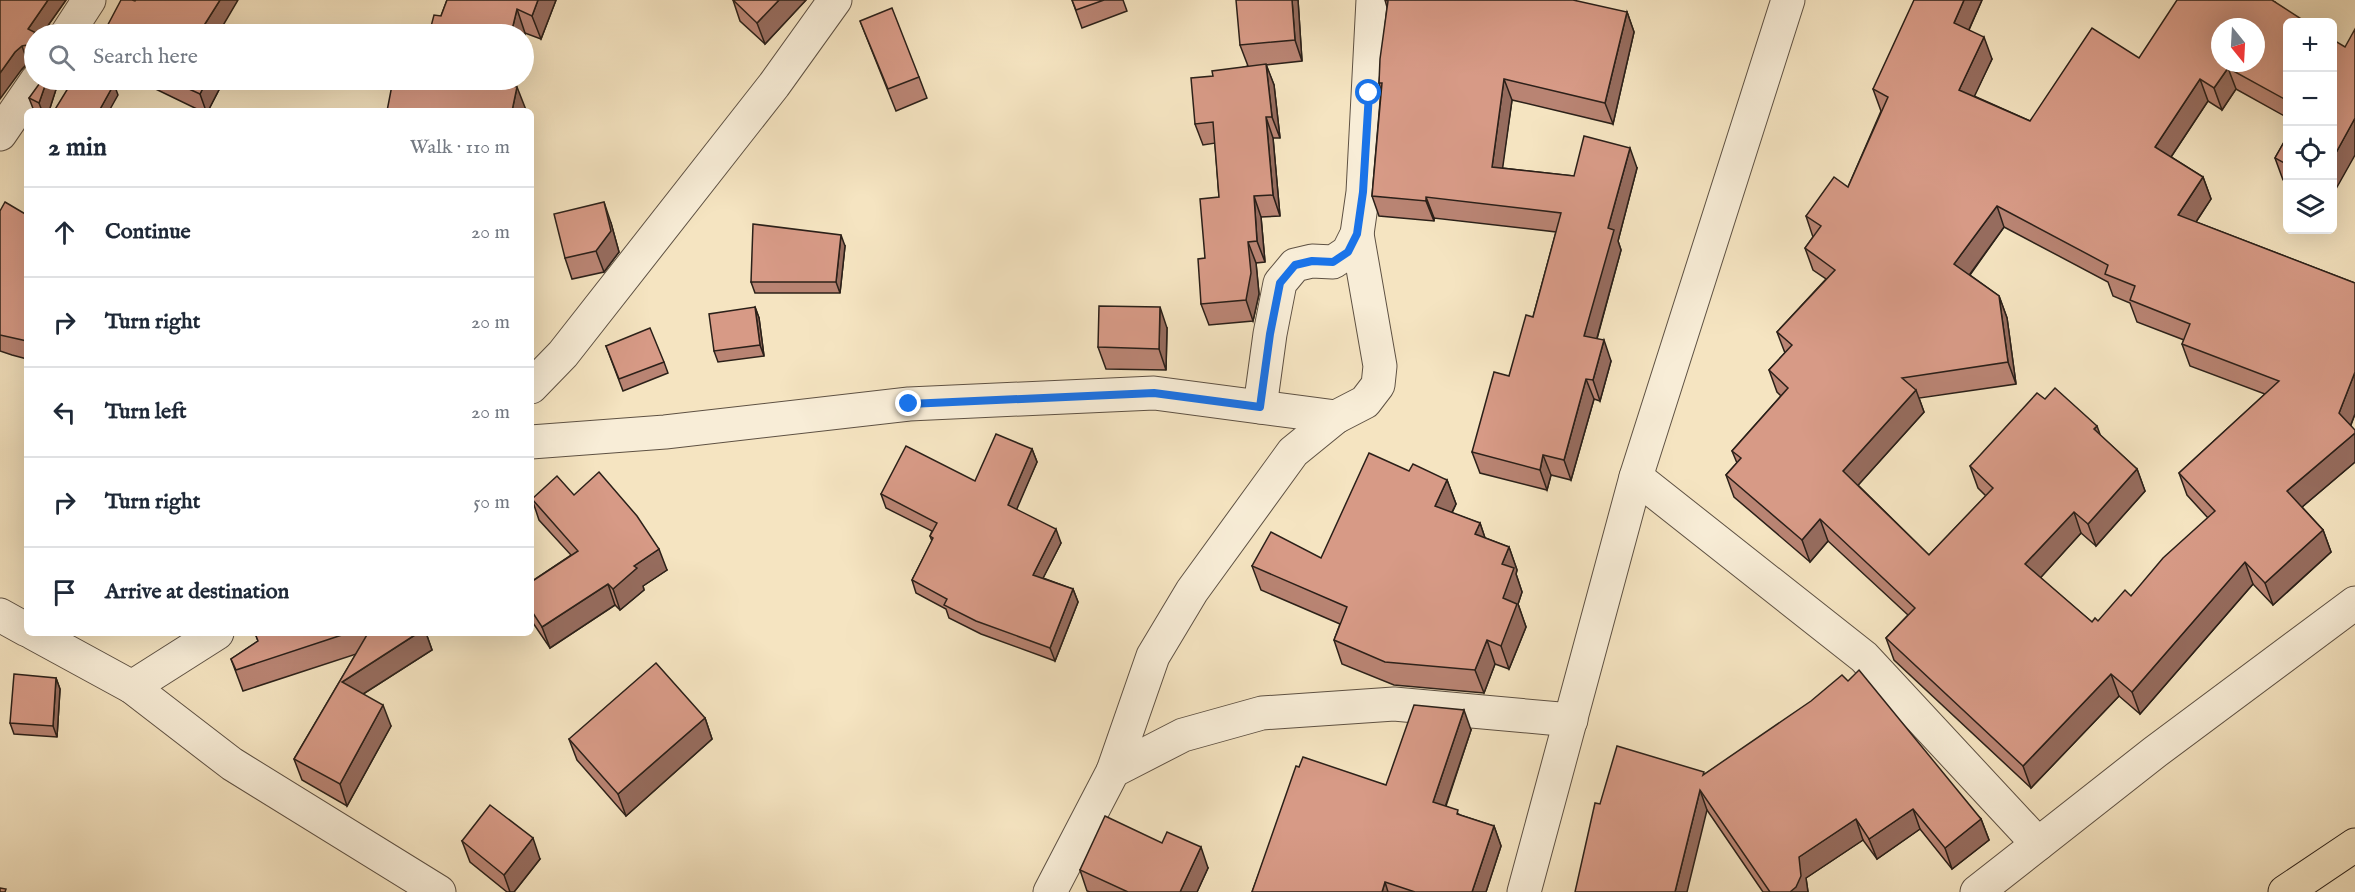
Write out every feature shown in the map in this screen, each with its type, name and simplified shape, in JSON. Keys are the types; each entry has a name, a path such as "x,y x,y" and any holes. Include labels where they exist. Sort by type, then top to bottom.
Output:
{"highway":[{"path":"2285,892 2355,845"}],"street":[{"path":"73,24 89,0"},
{"path":"534,384 563,354 774,85 835,0"},
{"path":"1050,892 1113,771 1153,656 1192,591 1293,452 1336,417 1365,402 1378,385 1380,366 1357,234 1363,192 1373,0"},
{"path":"1524,892 1636,477 1788,0"},
{"path":"0,134 30,90"},
{"path":"1260,407 1280,283 1295,265 1312,261 1333,262 1348,252 1357,234"},
{"path":"534,442 665,432 909,404 1154,393 1336,417"},
{"path":"1636,477 1864,657 2038,844"},
{"path":"1977,892 2155,752 2355,603"},
{"path":"0,615 24,628"},
{"path":"38,636 132,687 232,764 439,892"},
{"path":"132,687 212,636"},
{"path":"1113,771 1183,735 1262,713 1394,704 1571,720"}],"building":[{"path":"0,0 48,0 31,24 24,24 24,46 15,52 0,73"},
{"path":"121,0 220,0 205,24 108,24"},
{"path":"447,0 538,0 532,16 517,9 513,24 432,24 434,15 441,16"},
{"path":"733,0 779,0 757,23"},
{"path":"1072,0 1104,0 1076,10"},
{"path":"1236,0 1292,0 1295,40 1240,45"},
{"path":"1385,0 1573,0 1627,12 1605,103 1504,79 1492,167 1574,176 1584,136 1630,148 1608,228 1614,230 1584,336 1604,340 1593,380 1586,379 1564,460 1543,455 1540,470 1472,452 1494,372 1509,376 1526,315 1533,317 1561,213 1426,197 1426,201 1372,196 1382,83 1379,83 1380,59 1388,1"},
{"path":"1914,0 1964,0 1954,23 1984,37 1959,90 2030,121 2092,28 2139,58 2177,0 2272,0 2300,18 2283,18 2283,98 2235,72 2265,72 2265,18 2211,18 2211,72 2225,72 2214,88 2200,79 2155,147 2203,177 2178,215 2355,283 2355,372 2339,413 2355,430 2355,433 2287,491 2323,530 2265,583 2245,562 2132,692 2111,674 2023,766 1886,638 1915,608 1820,519 1802,540 1726,475 1741,458 1732,451 1788,388 1769,370 1792,345 1777,332 1835,270 1805,248 1821,226 1806,216 1834,177 1848,187 1888,97 1873,89","holes":["1997,206 2108,265 2105,274 2135,286 2130,300 2190,324 2182,344 2279,381 2179,473 2215,511 2163,558 2131,596 2125,590 2098,621 2095,618 2092,622 2025,564 2074,512 2088,524 2137,469 2094,429 2097,426 2055,388 2045,399 2037,393 1970,466 1993,488 1929,555 1843,471 1916,390 1902,378 2008,362 1999,296 1954,264"]},
{"path":"892,8 919,77 888,89 860,21"},
{"path":"2355,29 2355,118 2337,151 2337,42 2345,47"},
{"path":"1266,64 1272,117 1266,117 1273,195 1254,196 1257,241 1248,242 1251,273 1246,300 1201,304 1198,259 1205,258 1200,199 1219,197 1213,122 1195,124 1191,78 1213,76 1212,71"},
{"path":"35,90 44,90 39,103 29,98"},
{"path":"67,90 111,90 101,108 56,108"},
{"path":"391,90 516,90 513,108 388,108"},
{"path":"2283,144 2283,162 2275,158"},
{"path":"5,202 24,213 24,340 0,335 0,211"},
{"path":"604,202 611,231 596,251 565,258 554,214"},
{"path":"753,224 841,235 836,282 751,282"},
{"path":"1099,306 1160,307 1159,349 1098,347"},
{"path":"755,307 760,345 714,351 709,314"},
{"path":"650,328 664,362 619,379 606,346"},
{"path":"996,434 1032,449 1008,505 1056,529 1033,575 1073,589 1050,648 976,621 944,605 947,599 912,580 933,538 930,536 937,523 881,494 906,446 975,481"},
{"path":"1369,453 1409,471 1413,464 1447,480 1435,506 1480,523 1475,534 1509,547 1502,564 1514,568 1503,598 1517,604 1501,646 1487,640 1475,670 1385,662 1334,640 1347,607 1252,566 1271,532 1321,558"},
{"path":"599,472 637,516 659,549 634,566 637,568 613,589 608,584 542,627 534,615 534,580 578,551 534,501 534,497 557,476 574,495"},
{"path":"256,636 339,636 236,670 231,659 258,641"},
{"path":"366,636 413,636 342,682 383,705 340,784 294,759"},
{"path":"656,663 705,718 618,794 569,739"},
{"path":"1859,670 1981,819 1945,848 1913,809 1869,839 1856,819 1799,857 1801,876 1796,887 1790,892 1770,892 1700,790 1675,892 1575,892 1595,803 1600,804 1617,746 1704,772 1703,775 1811,701 1842,675 1848,681"},
{"path":"14,674 56,678 53,726 10,723"},
{"path":"1414,705 1464,710 1433,802 1458,810 1457,814 1494,826 1472,892 1415,892 1385,882 1382,892 1252,892 1296,766 1299,767 1303,757 1386,785"},
{"path":"490,805 533,838 504,875 462,841"},
{"path":"1105,816 1162,843 1167,832 1201,847 1180,892 1128,892 1080,870"}],"route":[{"path":"909,404 1154,393 1260,407 1280,283 1295,265 1312,261 1333,262 1348,252 1357,234 1363,192 1369,93"}]}
